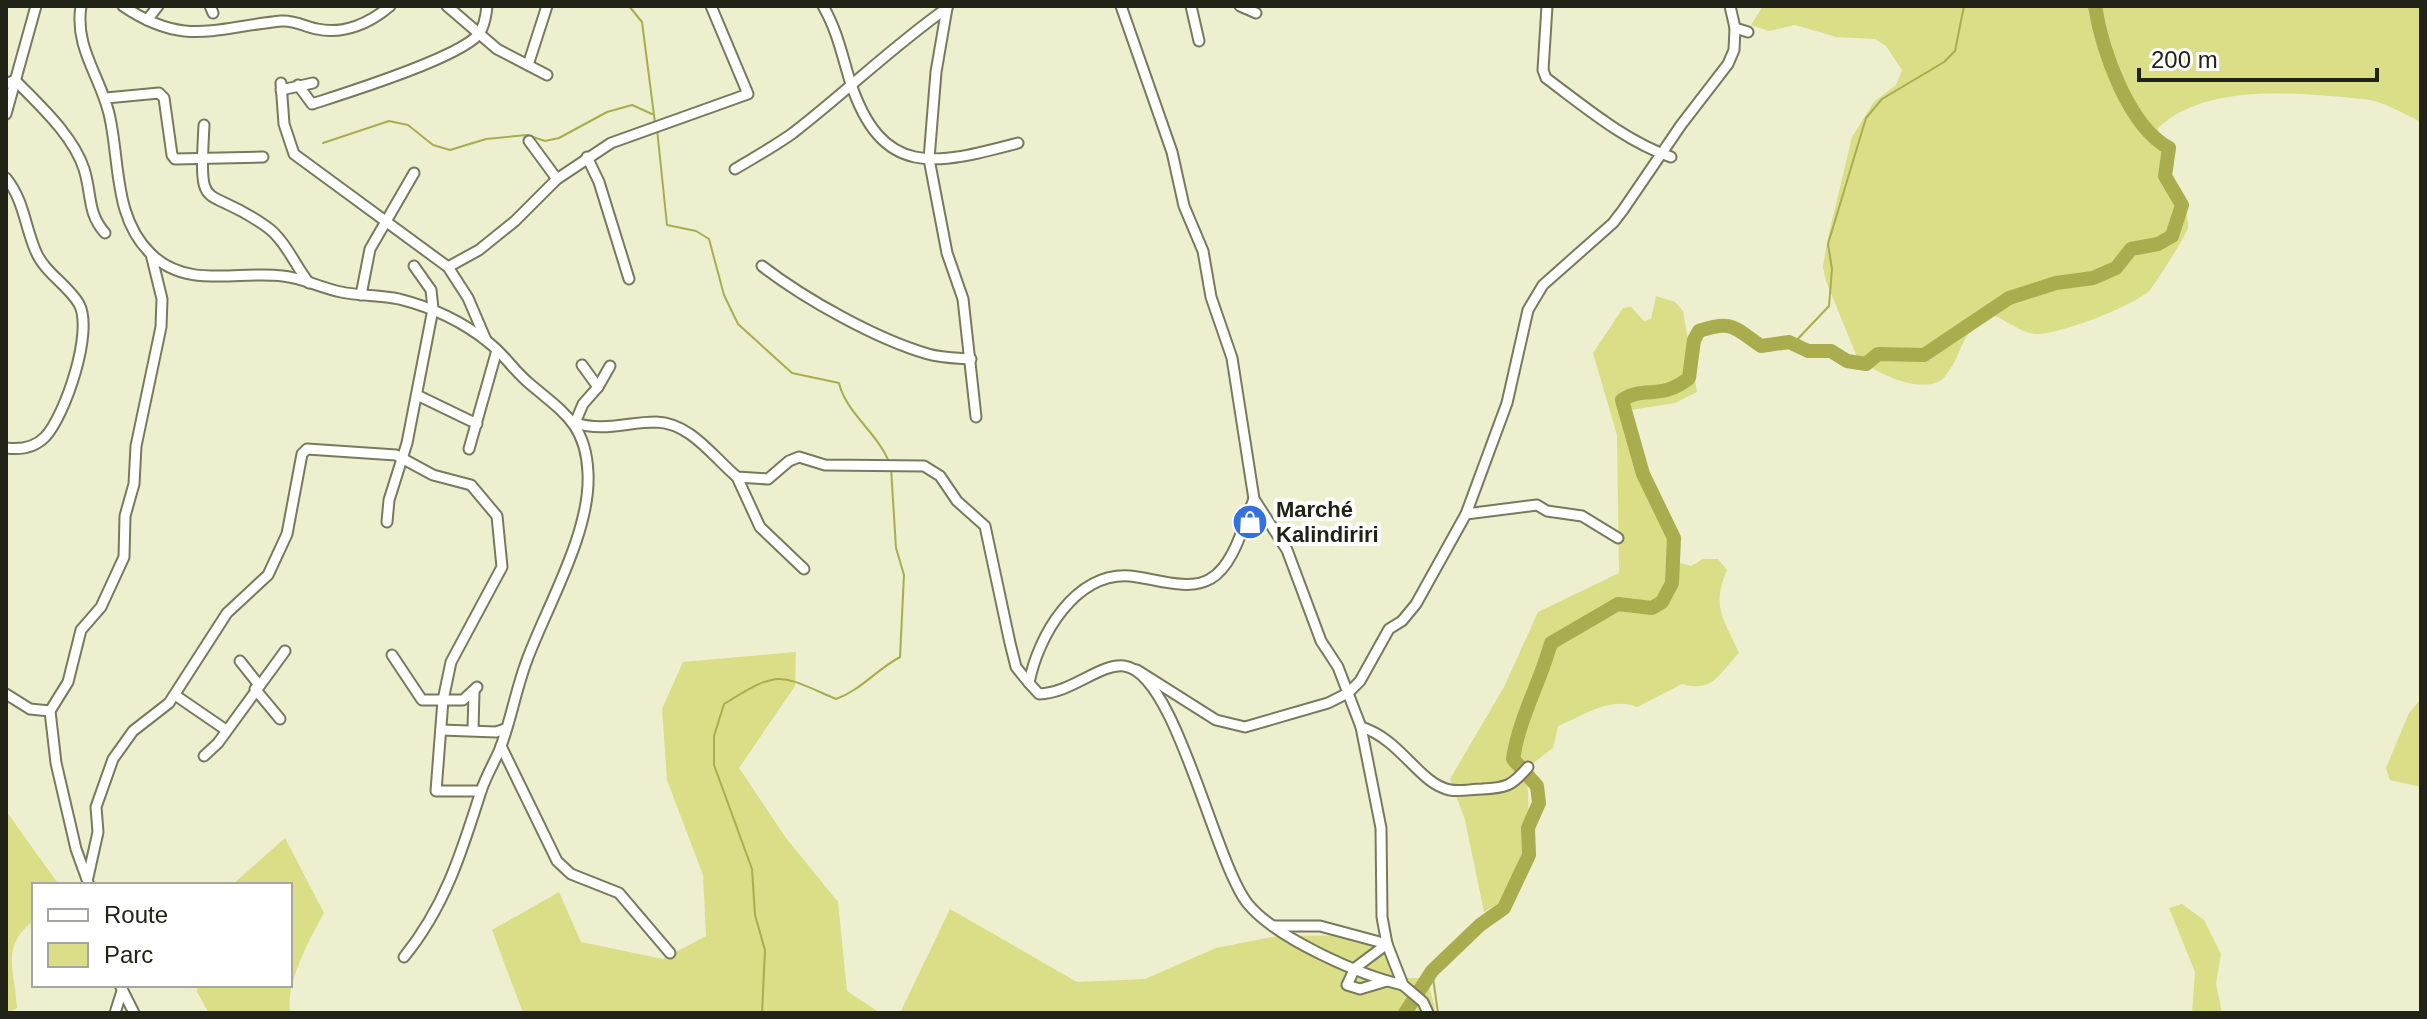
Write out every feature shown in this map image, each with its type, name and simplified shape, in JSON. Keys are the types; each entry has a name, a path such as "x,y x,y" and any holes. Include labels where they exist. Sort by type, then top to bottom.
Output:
{"street":[{"path":"6,114 10,82 36,6"},
{"path":"81,6 78,23 82,49 106,98 123,209 151,254 162,299 161,327 136,446 134,484 125,516 124,557 101,607 81,630 68,682 50,711 56,763 76,849 88,881"},
{"path":"123,6 147,20 189,33 282,21 331,32 371,20 390,6"},
{"path":"147,20 158,6"},
{"path":"447,6 497,49 547,75"},
{"path":"298,85 312,104 417,67 479,34 487,6"},
{"path":"528,65 547,6"},
{"path":"448,267 479,250 557,179 587,157 651,127 748,94 711,6"},
{"path":"823,6 835,28 852,85 873,128 890,148 908,158 929,159 1018,143"},
{"path":"1121,6 1172,152 1184,206 1197,231 1211,297 1232,358 1254,499 1287,550 1321,641 1331,653 1361,727 1381,828 1382,917 1387,944 1403,985 1423,1002 1428,1013"},
{"path":"1191,6 1199,41"},
{"path":"1240,6 1256,13"},
{"path":"1547,6 1543,70 1546,78 1627,136 1649,150 1667,155"},
{"path":"737,477 768,479 789,461 799,457 825,465 897,463 924,466 940,476 957,501 985,526 1016,667 1039,694 1051,694 1084,682 1111,667 1137,670 1216,720 1245,727 1269,723 1348,693 1360,681 1389,629 1402,621 1416,604 1466,514 1507,403 1528,310 1553,275 1618,223 1667,155 1681,125 1728,64 1734,50 1735,28 1730,6"},
{"path":"735,169 791,135 902,39 948,7"},
{"path":"948,7 936,72 929,159 947,253 963,299 976,417"},
{"path":"1735,28 1748,32"},
{"path":"10,82 51,118 84,167 89,207 94,221 105,233"},
{"path":"313,83 281,87 288,143 294,154 448,267 468,298 486,340"},
{"path":"106,98 159,93 166,108 175,159 200,161 263,157"},
{"path":"204,125 200,161 203,188 209,198 268,228 309,283"},
{"path":"529,141 557,179"},
{"path":"587,157 599,182 629,279"},
{"path":"361,295 370,249 384,220 414,173"},
{"path":"6,178 20,201 37,253 80,305 85,335 59,419 44,438 26,449 6,448"},
{"path":"151,254 169,268 190,274 224,279 255,275 286,276 433,309 486,340 518,374 555,402 575,423 588,474 586,499 573,546 515,693 501,746 481,791 475,819 448,887 426,929 404,957"},
{"path":"387,522 394,474 417,395 433,309 431,290 414,266"},
{"path":"762,266 799,294 885,335 928,354 971,359"},
{"path":"469,449 497,350"},
{"path":"582,365 598,387"},
{"path":"575,423 583,404 610,366"},
{"path":"417,395 477,424"},
{"path":"575,423 604,429 658,422 680,429 709,446 737,477 760,527 804,569"},
{"path":"88,881 98,832 96,807 113,759 133,731 175,695 227,613 258,587 283,547 302,454 307,449 401,457 433,475 471,485 497,516 502,567 451,662 443,700 436,791 481,791"},
{"path":"1029,683 1032,665 1059,616 1077,593 1090,583 1107,577 1128,576 1180,583 1210,580 1222,569 1254,499"},
{"path":"1466,514 1537,505 1547,511 1582,516 1618,538"},
{"path":"204,756 285,651"},
{"path":"392,655 419,699 463,700 476,690 473,730"},
{"path":"240,661 280,719"},
{"path":"1137,670 1167,713 1187,752 1231,877 1269,926 1355,968 1403,985"},
{"path":"6,694 30,709 50,711"},
{"path":"175,695 226,730"},
{"path":"1361,727 1393,742 1425,775 1446,790 1502,790 1516,783 1528,767"},
{"path":"441,730 505,729"},
{"path":"501,746 557,861 571,874 619,893 670,953"},
{"path":"1269,926 1320,926 1387,944"},
{"path":"1387,944 1355,968 1349,975 1349,988 1387,981"},
{"path":"115,1013 121,988"},
{"path":"121,988 134,1013"}],"green space":[{"path":"1763,6 2421,6 2421,122 2371,100 2312,95 2229,97 2202,103 2179,113 2158,128 2188,228 2150,290 2113,311 2045,333 2025,331 1996,316 1969,333 1952,366 1938,382 1915,384 1875,370 1857,357 1823,267 1852,137 1874,102 1896,85 1902,70 1886,46 1875,39 1836,37 1795,25 1769,31 1751,25"},
{"path":"1656,296 1675,302 1683,311 1697,392 1675,403 1631,410 1635,441 1674,526 1680,563 1691,566 1703,559 1718,559 1727,570 1720,594 1721,613 1739,653 1709,684 1682,684 1637,707 1627,704 1607,706 1558,726 1553,748 1524,770 1528,817 1519,872 1505,898 1484,912 1465,820 1450,779 1504,687 1538,612 1619,573 1617,435 1593,353 1623,308 1631,307 1644,321 1651,319"},
{"path":"796,652 795,686 739,768 786,838 838,902 847,991 880,1013 523,1013 492,930 559,892 581,942 663,959 706,936 703,875 667,780 662,709 683,662"},
{"path":"2421,699 2421,787 2390,780 2386,768 2409,713"},
{"path":"6,811 58,883 32,883 32,922 23,930 13,949 17,1008 8,1013"},
{"path":"285,838 324,913 292,985 292,883 234,883"},
{"path":"2182,904 2204,920 2221,954 2216,983 2222,1013 2192,1013 2195,972 2169,908"},
{"path":"950,909 1077,982 1145,979 1216,948 1277,936 1387,935 1395,971 1405,978 1427,978 1436,1013 900,1013"},
{"path":"198,987 292,987 291,1013 209,1013 197,992"}],"waterway":[{"path":"629,6 642,22 655,123"},
{"path":"1793,344 1829,306 1832,269 1828,244 1866,118 1882,99 1944,62 1955,51 1964,6"},
{"path":"1405,1013 1432,971 1480,925 1504,908 1529,855 1528,828 1539,803 1537,786 1513,759 1520,729 1551,643 1618,604 1652,608 1662,602 1672,583 1674,538 1643,474 1622,400 1638,393 1670,389 1689,378 1694,340 1699,331 1719,326 1732,327 1761,346 1789,342 1808,351 1831,351 1847,361 1866,364 1878,354 1924,355 2009,298 2056,283 2093,278 2116,268 2131,249 2158,244 2172,236 2182,205 2165,176 2169,148 2154,137 2129,105 2104,44 2095,6"},
{"path":"323,143 389,121 408,125 433,145 450,150 486,139 527,135 545,141 559,138 607,112 632,105 652,114"},
{"path":"657,129 667,225 696,231 709,239 724,295 738,324 792,373 839,383 848,404 889,462"},
{"path":"762,1013 765,950 755,915 752,869 714,765 714,736 724,704 757,685 769,680 790,680 836,699 900,657 904,575 896,548 891,468"},
{"path":"1432,971 1438,1013"}],"place":[{"name":"Marché Kalindiriri","path":"1250,522"}]}
